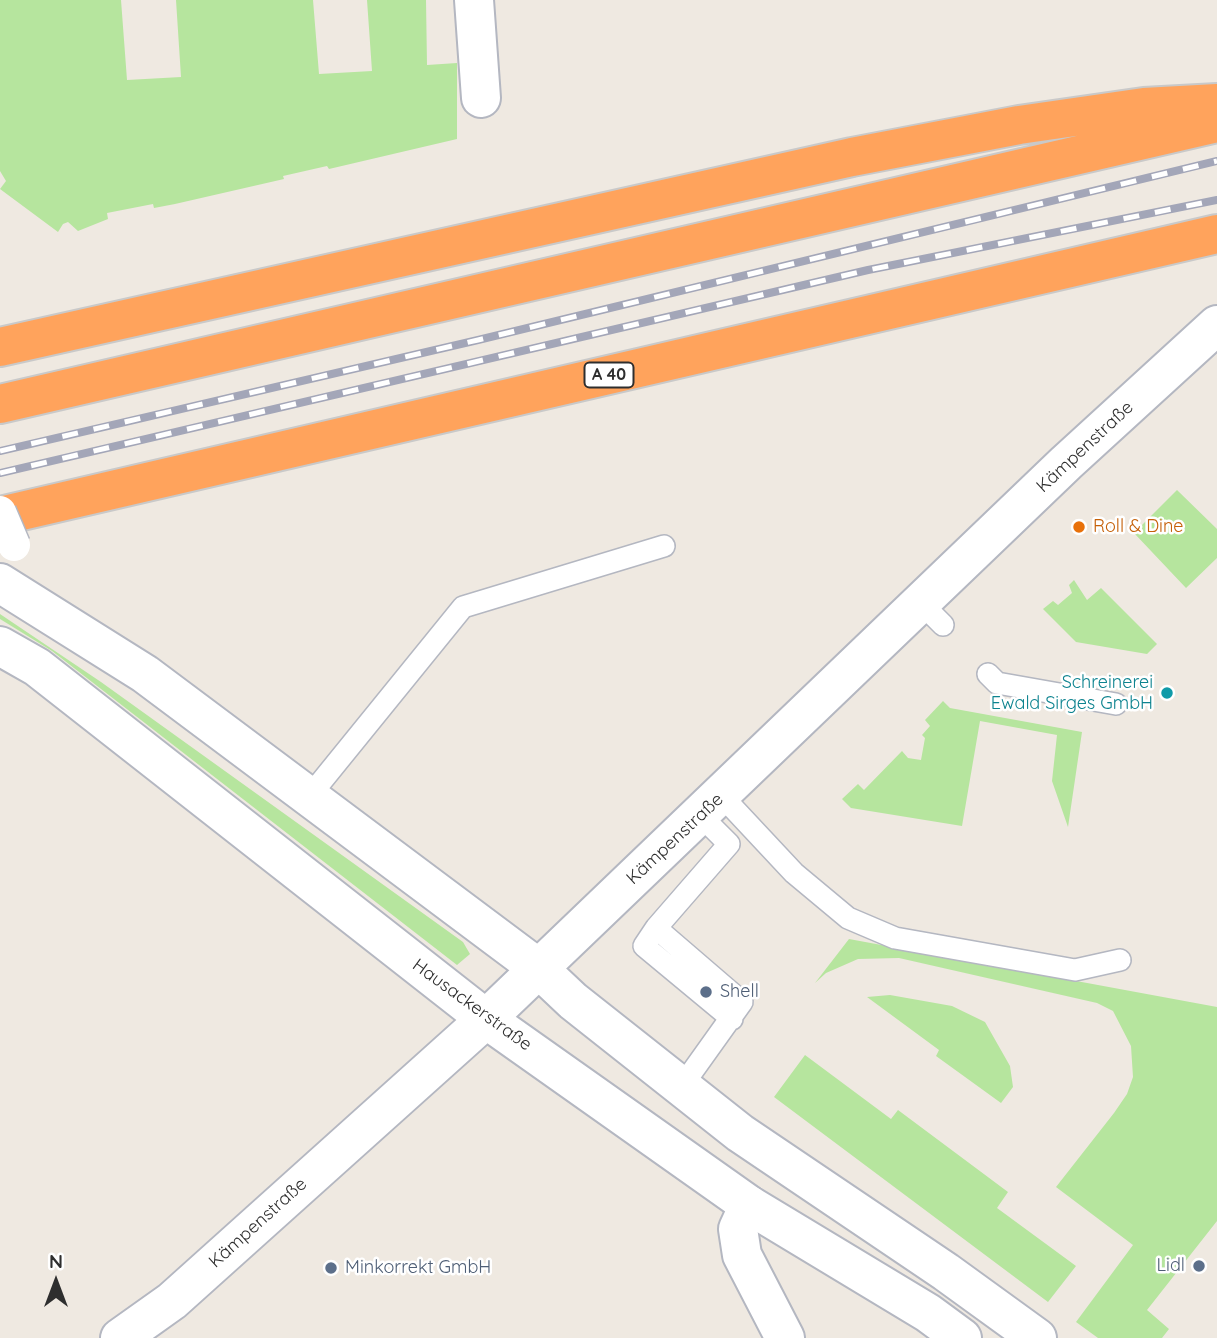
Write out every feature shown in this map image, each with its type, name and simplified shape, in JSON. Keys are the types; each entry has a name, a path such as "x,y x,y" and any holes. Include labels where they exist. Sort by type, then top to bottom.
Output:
{"highway":[{"path":"0,347 852,157 1019,125 1144,107 1217,103"},
{"path":"0,404 1217,123"},
{"name":"A 40","path":"5,524 1217,234"}],"main road":[{"path":"474,0 481,98"},
{"name":"Kämpenstraße","path":"120,1338 172,1301 486,1019 710,805 932,614 1066,463 1217,325"},
{"path":"0,583 145,674 538,968 563,993 740,1133 935,1264 1037,1338"},
{"name":"Hausackerstraße","path":"0,646 37,667 486,1019 749,1205 928,1313 962,1338"},
{"path":"749,1205 738,1229 742,1255 785,1338"}],"lane":[{"path":"308,798 463,607 664,546"},
{"path":"988,674 997,683 1116,704"},
{"path":"682,1086 742,1002 656,928 729,844 710,805"},
{"path":"710,805 848,918 895,938 1075,970 1120,960"}],"green space":[{"path":"0,0 121,0 127,80 181,77 176,0 313,0 319,74 372,71 367,0 426,0 427,65 457,63 457,139 329,169 327,166 283,176 284,179 175,204 154,208 153,204 107,213 108,219 78,231 68,222 63,224 58,232 0,189 6,181 0,171"},
{"path":"1177,490 1217,529 1217,558 1186,588 1134,533"},
{"path":"1074,580 1087,600 1101,588 1157,644 1147,654 1076,642 1043,609 1053,601 1058,605 1072,593 1069,585"},
{"path":"0,614 101,682 463,942 470,954 457,965 52,651 0,619"},
{"path":"943,701 950,708 1082,732 1068,827 1052,781 1057,735 980,721 962,826 851,808 842,799 858,784 864,790 902,751 908,758 921,760 925,738 922,735 930,726 925,720"},
{"path":"849,939 1217,1007 1217,1221 1147,1310 1169,1329 1162,1338 1098,1338 1076,1322 1133,1245 1056,1187 1114,1113 1127,1094 1133,1077 1131,1046 1113,1011 1097,1003 899,958 858,959 826,973 815,983"},
{"path":"890,995 952,1006 985,1022 1010,1066 1013,1087 1001,1103 936,1056 939,1050 867,997"},
{"path":"805,1055 891,1119 898,1110 1008,1192 997,1208 1076,1266 1048,1302 774,1097"}],"railway":[{"path":"0,451 478,340 1217,161"},
{"path":"0,473 868,270 1217,200"}],"place":[{"name":"Roll & Dine","path":"1079,527"},
{"name":"Schreinerei Ewald Sirges GmbH","path":"1167,693"},
{"name":"Shell","path":"706,992"},
{"name":"Lidl","path":"1199,1266"},
{"name":"Minkorrekt GmbH","path":"331,1268"}]}
